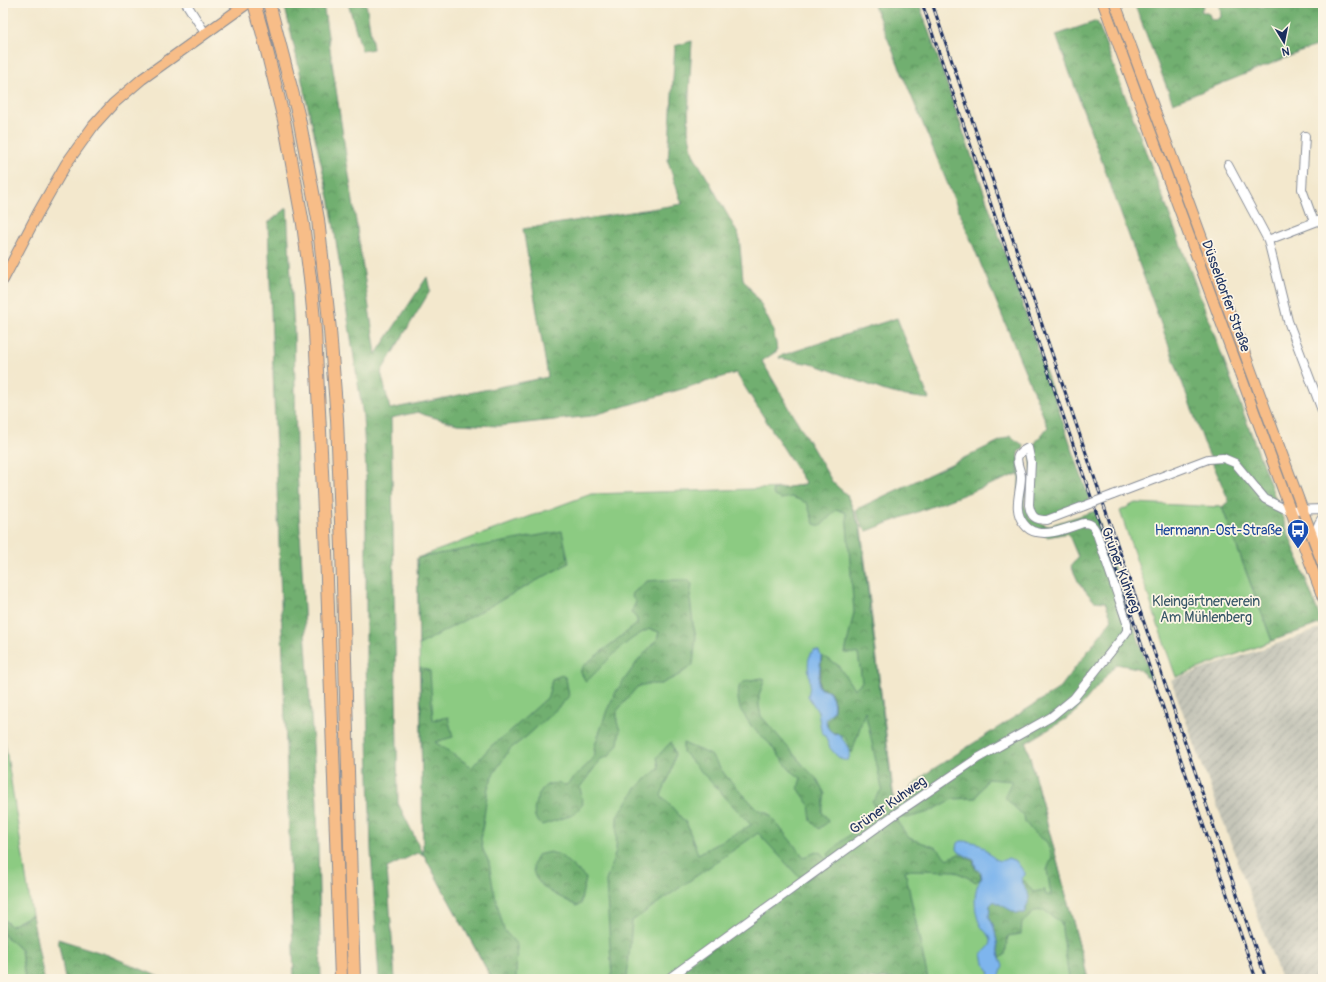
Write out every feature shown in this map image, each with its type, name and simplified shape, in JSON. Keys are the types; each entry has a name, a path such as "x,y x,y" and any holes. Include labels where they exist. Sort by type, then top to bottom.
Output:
{"highway":[{"path":"269,3 299,118 318,219 330,330 337,419 354,979"},
{"path":"248,4 262,31 284,120 303,224 316,331 341,979"}],"main road":[{"name":"Düsseldorfer Straße","path":"1103,3 1323,598"},
{"name":"Düsseldorfer Straße","path":"1115,3 1323,565"},
{"path":"3,280 59,176 76,149 94,125 127,91 163,63 248,4"}],"street":[{"path":"186,3 205,33"},
{"path":"1305,136 1302,189 1314,222"},
{"path":"1228,165 1268,240 1288,321 1323,413"},
{"path":"1268,240 1323,219"},
{"name":"Grüner Kuhweg","path":"668,979 894,815 978,758 1051,717 1080,692 1125,634 1127,631 1127,623 1097,534 1092,525 1084,523 1049,533 1042,533 1030,530 1021,520 1017,507 1022,476 1017,461 1017,457 1020,454 1028,448 1031,457 1030,513 1035,518 1040,520 1047,520 1208,459 1223,458 1235,463 1265,499 1283,508 1291,510"},
{"path":"1291,510 1323,509"},
{"path":"1316,546 1318,523 1323,517"}],"shaded area":[{"path":"1323,628 1323,979 1281,979 1171,680"}],"green space":[{"path":"284,3 323,3 376,354 427,277 430,291 381,372 390,409 548,377 523,229 682,204 668,162 675,46 692,41 688,130 693,154 739,236 743,279 759,301 772,327 777,351 762,361 833,483 847,495 860,528 895,813 830,860 828,854 876,811 872,802 882,789 865,711 852,753 845,737 831,732 828,728 827,725 835,706 830,691 819,687 822,656 838,665 854,689 862,682 858,654 845,653 854,612 846,513 837,509 821,526 814,524 807,503 792,497 781,499 774,496 772,490 806,484 736,373 591,416 499,426 457,424 418,412 391,418 398,803 423,854 420,667 430,671 433,720 448,717 453,737 435,742 472,767 492,745 506,735 548,697 552,679 562,675 566,678 569,696 526,737 510,749 494,773 488,788 481,839 483,850 489,862 493,887 504,930 517,945 516,979 492,979 424,855 417,853 387,868 395,979 379,979 371,850 366,660 366,471 363,416 330,202"},
{"path":"348,3 366,3 373,49 362,51"},
{"path":"873,3 919,3 1090,501 1047,518 1036,515 1032,504 1031,448 1048,427"},
{"path":"1134,3 1205,3 1201,11 1209,14 1211,19 1216,20 1221,17 1221,3 1253,4 1261,7 1270,6 1272,3 1323,3 1323,43 1173,103"},
{"path":"1097,21 1322,623 1272,641 1222,507 1229,501 1206,448 1056,35"},
{"path":"287,208 294,330 296,446 305,630 317,802 321,979 294,979 268,223"},
{"path":"897,318 929,399 885,391 816,365 779,358 780,356"},
{"path":"1010,436 1023,445 1024,448 1018,452 1018,474 867,531 863,528 856,512 859,508"},
{"path":"1019,458 1025,458 1027,478 1024,504 1030,519 1048,526 1095,511 1153,682 1137,668 1116,664 1074,714 1026,743 1088,979 1069,979 1061,923 1044,910 1035,911 1022,923 1021,934 1008,936 1005,955 1000,958 994,927 989,917 990,905 994,901 1005,906 1024,880 1033,892 1044,890 1046,895 1051,895 1047,870 1052,857 1047,842 1033,832 1025,822 1024,816 1004,797 1012,781 987,779 976,798 953,799 929,812 907,818 896,816 895,802 927,773 1060,688 1112,619 1105,602 1094,601 1079,583 1071,566 1078,557 1068,533 1047,537 1029,527 1019,512"},
{"path":"833,483 847,495 861,528 896,815 1026,743 1088,979 492,979 424,855 417,558 591,494 785,488 806,484"},
{"name":"Kleingärtnerverein Am Mühlenberg","path":"1135,503 1222,507 1272,641 1176,677 1120,511"},
{"path":"562,531 569,563 419,645 417,558"},
{"path":"688,580 692,584 690,598 696,636 693,665 679,675 661,684 647,684 637,687 617,711 617,722 620,730 618,744 609,756 601,759 580,787 583,804 573,815 542,825 536,819 534,810 538,795 544,787 549,784 566,785 591,761 595,754 594,748 607,710 617,690 637,662 657,639 659,632 650,629 633,638 616,652 586,682 580,671 584,665 637,624 637,619 631,612 636,602 632,597 633,593 647,581"},
{"path":"762,678 765,679 759,695 761,716 817,779 825,794 822,812 827,818 828,822 819,829 811,821 809,804 798,788 801,778 790,770 769,743 752,727 740,709 738,699 739,687 745,681"},
{"path":"3,730 32,915 11,926 3,919"},
{"path":"671,742 675,754 671,773 661,795 687,824 698,854 751,825 683,752 683,743 711,755 726,776 757,809 768,813 804,857 819,851 829,862 805,880 797,875 758,833 632,921 627,979 612,979 606,881 616,851 617,817 637,787 659,768 657,757"},
{"path":"894,817 909,838 937,848 947,859 959,854 973,861 975,869 980,874 981,878 976,882 955,871 905,870 928,979 669,979"},
{"path":"550,852 560,855 586,878 581,904 577,906 556,895 538,881 534,874 534,862 537,855"},
{"path":"32,915 44,979 25,979 21,950 3,934 3,919 11,926"},
{"path":"3,934 21,950 25,979 3,979"},
{"path":"58,939 108,955 164,979 65,979"}],"water":[{"path":"814,650 819,651 821,656 818,685 820,689 829,691 834,708 827,718 827,725 831,731 835,734 837,733 844,742 849,753 848,760 843,760 837,756 830,748 821,730 818,712 808,696 810,682 808,670 809,657"},
{"path":"961,841 980,844 992,857 996,859 1003,860 1008,858 1016,861 1025,873 1021,880 1029,897 1024,913 1016,913 994,901 990,905 989,917 994,927 1003,966 999,979 989,979 990,973 984,963 982,954 989,947 991,941 990,937 982,928 976,909 975,895 979,882 982,878 981,873 976,868 974,860 959,852 957,849 958,843"}],"railway":[{"path":"922,3 1256,979"},
{"path":"932,3 1266,979"}],"place":[{"name":"Hermann-Ost-Straße","path":"1298,550"}]}
